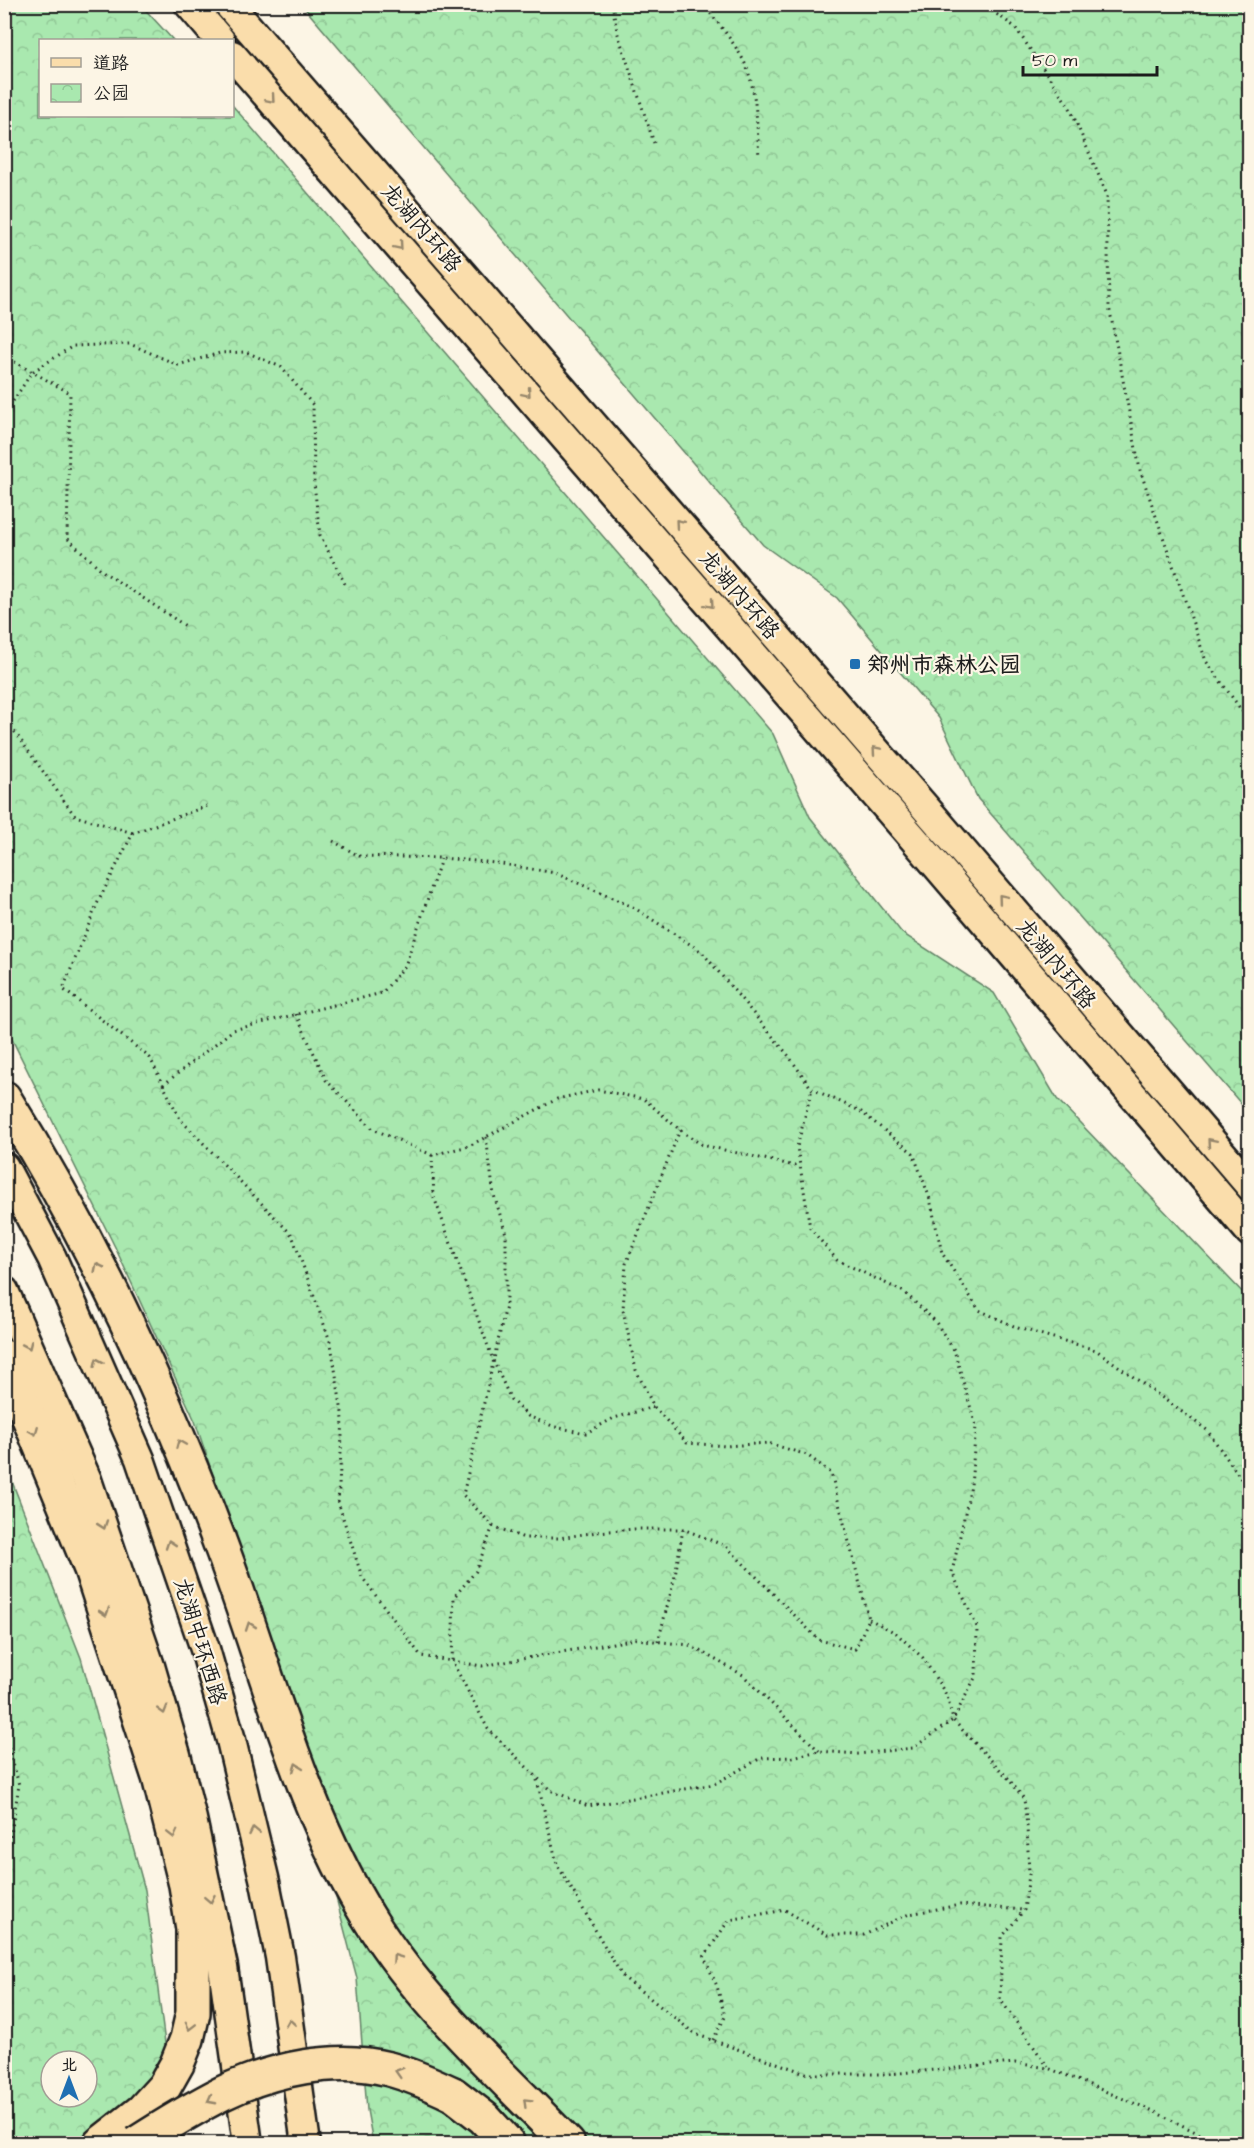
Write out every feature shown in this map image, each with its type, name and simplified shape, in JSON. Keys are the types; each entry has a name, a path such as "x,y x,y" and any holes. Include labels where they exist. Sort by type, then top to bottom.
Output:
{"highway":[{"path":"4,1098 86,1240 139,1350 211,1519 293,1755 334,1858 371,1921 411,1980 459,2035 568,2144"},
{"path":"4,1357 91,1569 159,1777 186,1885 193,1929 193,2013 187,2039 177,2064 164,2087 142,2111 100,2144"},
{"path":"136,2144 224,2092 266,2077 317,2066 344,2063 387,2068 421,2079 453,2094 484,2118 508,2144"}],"main road":[{"path":"189,4 219,39"},
{"name":"龙湖内环路","path":"228,4 936,820 1250,1186"},
{"name":"龙湖内环路","path":"234,56 922,848 1250,1232"},
{"name":"龙湖中环西路","path":"4,1167 52,1258 141,1459 205,1649 231,1740 265,1882 280,1957 306,2144"},
{"path":"4,1291 87,1479 150,1666 176,1755 195,1830 223,1967 248,2144"},
{"path":"453,2094 476,2104 527,2144"}],"path":[{"path":"612,4 617,31 654,143"},
{"path":"703,4 726,32 749,73 759,157"},
{"path":"982,4 1015,27 1070,108 1107,195 1109,306 1140,470 1206,660 1250,722"},
{"path":"4,435 6,412 32,372 73,346 130,344 178,365 220,353 246,352 281,367 313,405 315,484 320,535 345,584"},
{"path":"4,357 70,393 68,538 105,573 187,627"},
{"path":"4,487 9,517 4,524"},
{"path":"4,717 75,816 133,832 207,806"},
{"path":"133,832 97,904 63,989 150,1058 180,1119 292,1235 331,1344 343,1419 338,1502 362,1577 421,1656 482,1666 636,1639 689,1645 743,1675 819,1751"},
{"path":"333,841 359,856 442,858 496,863 555,873 633,907 702,952 788,1055 812,1089 860,1111 914,1153 930,1199 942,1253 979,1310 1018,1328 1096,1350 1207,1431 1240,1477 1250,1500"},
{"path":"163,1084 233,1030 382,993 405,966 442,858"},
{"path":"296,1014 326,1080 373,1129 432,1155 469,1146 557,1099 598,1090 644,1099 680,1130 702,1145 800,1167"},
{"path":"493,1526 476,1571 454,1597 452,1661 488,1729 550,1790 588,1806 714,1784 761,1758 792,1757 819,1751 858,1754 913,1748 953,1720 976,1676 977,1627 952,1572 971,1486 976,1426 954,1350 935,1320 904,1292 837,1260 810,1228 797,1147 812,1089"},
{"path":"486,1137 494,1195 506,1234 506,1306 463,1495 493,1526 524,1538 560,1538 635,1529 683,1529 726,1546 819,1640 855,1649 869,1619 831,1473 807,1455 768,1443 726,1446 687,1443 654,1407 636,1370 623,1310 626,1264 680,1130"},
{"path":"432,1155 434,1197 493,1360 511,1400 528,1416 555,1427 586,1432 614,1418 654,1407"},
{"path":"658,1642 675,1576 683,1529"},
{"path":"869,1619 896,1633 922,1658 947,1696 953,1720 1008,1778 1024,1799 1028,1826 1029,1875 1024,1910 1002,1936 1000,1999 1048,2068"},
{"path":"4,1730 19,1785 4,1876"},
{"path":"537,1778 557,1864 622,1976 695,2034 808,2074 888,2074 1015,2063 1048,2068 1151,2110 1220,2144"},
{"path":"713,2040 725,2017 717,1986 704,1957 729,1920 785,1910 827,1935 864,1935 909,1914 960,1905 1024,1910"}],"green space":[{"path":"5,5 141,5 172,39 39,39 39,117 234,117 234,107 773,734 810,817 902,933 994,993 1057,1099 1249,1299 1249,2143 373,2143 367,2110 357,1978 276,1667 195,1421 115,1247 5,1025"},
{"path":"302,5 1249,5 1249,1113 978,799 939,718 837,598 763,545"},
{"path":"4,1461 81,1658 145,1890 178,2143 86,2144 46,2138 5,2137"}],"place":[{"name":"郑州市森林公园","path":"855,664"}]}
